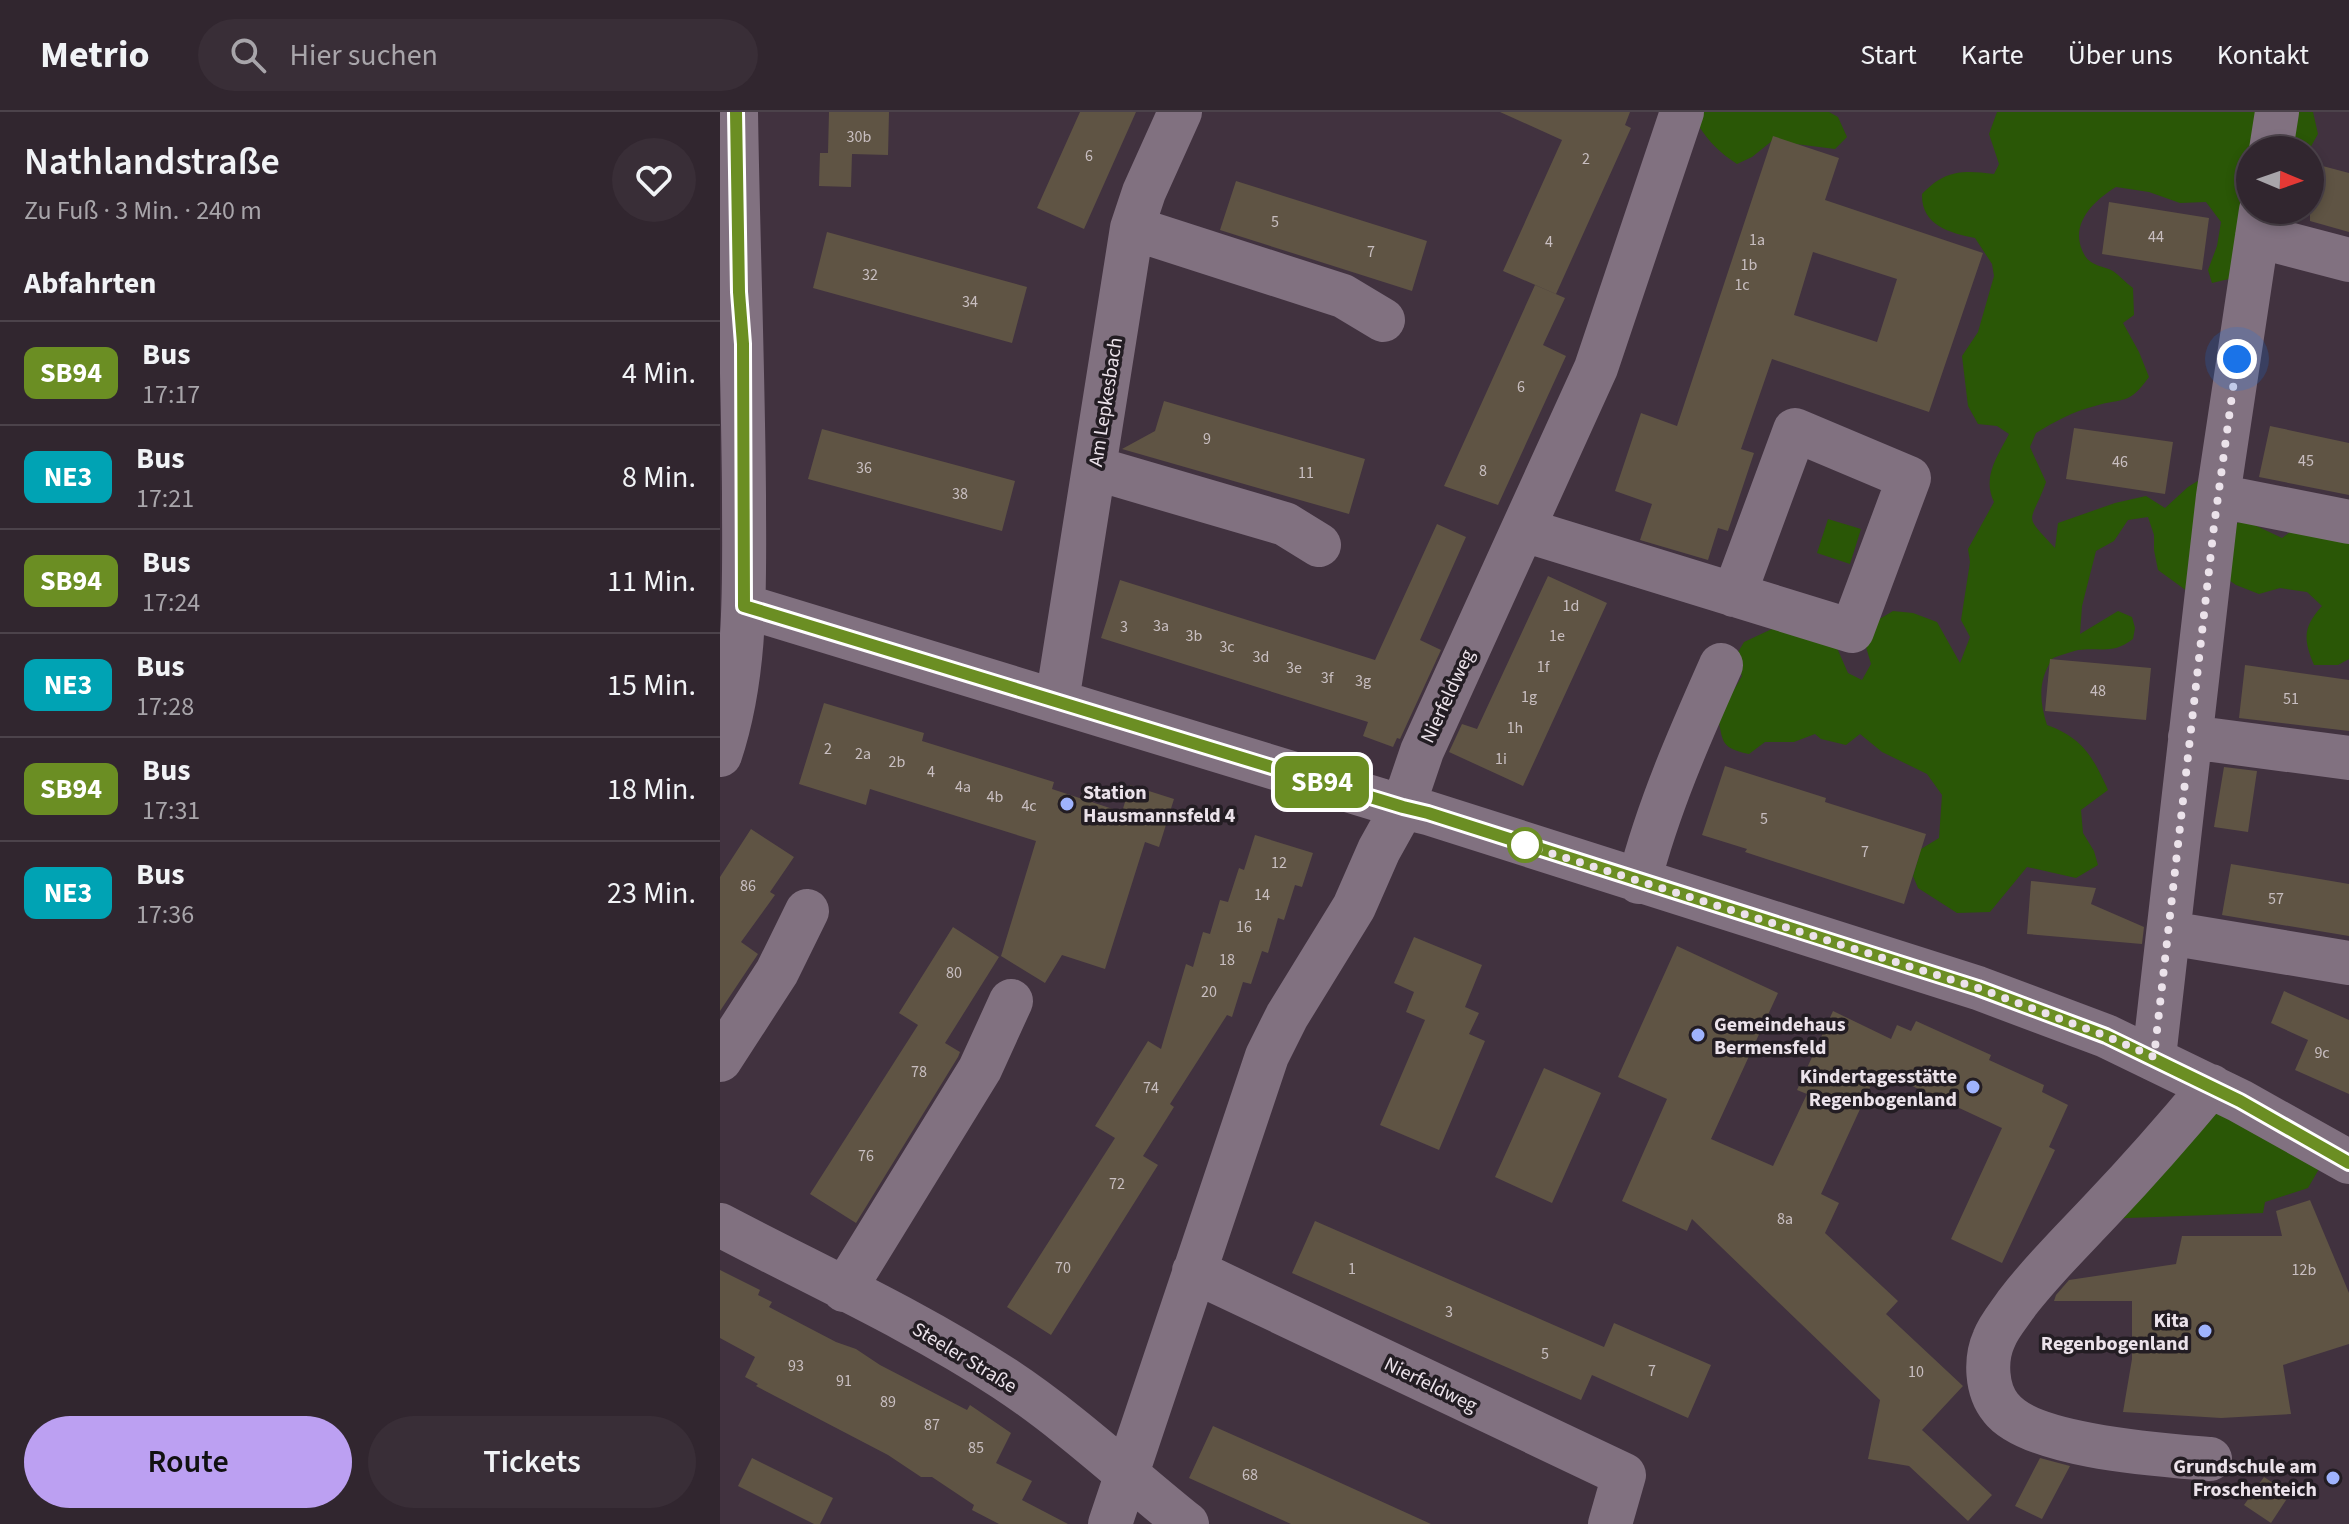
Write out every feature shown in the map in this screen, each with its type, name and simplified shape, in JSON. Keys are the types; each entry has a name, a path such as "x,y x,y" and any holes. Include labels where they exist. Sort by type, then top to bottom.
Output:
{"street":[{"path":"720,755 737,694 744,606 743,344 730,291 736,112"},
{"name":"Am Lepkesbach","path":"1057,701 1132,228 1144,192 1180,112"},
{"name":"Nierfeldweg","path":"1110,1524 1267,1056 1287,1016 1354,907 1379,850 1403,807 1422,751 1596,368 1682,112"},
{"path":"2273,136 2277,112"},
{"path":"2154,1057 2218,496 2259,224"},
{"path":"2261,224 2349,260"},
{"path":"1132,228 1343,296 1383,320"},
{"path":"1524,530 1734,595 1852,631 1909,478 1795,430 1734,595"},
{"path":"1094,468 1285,524 1319,545"},
{"path":"2218,496 2349,522"},
{"path":"744,606 1428,813 1978,988 2154,1057 2349,1162"},
{"path":"1639,882 1654,829 1721,665"},
{"path":"2190,737 2349,758"},
{"path":"720,1060 777,972 807,911"},
{"path":"2169,933 2349,963"},
{"path":"844,1290 980,1069 1011,1001"},
{"path":"2210,1459 2116,1449 2050,1435 2016,1420 2000,1408 1987,1366 1993,1341 2002,1324 2045,1268 2167,1138 2211,1086"},
{"name":"Steeler Straße","path":"720,1225 884,1309 995,1373 1093,1446 1187,1524"},
{"name":"Nierfeldweg","path":"1194,1271 1624,1475 1610,1524"}],"green space":[{"path":"1702,112 1829,112 1838,117 1847,137 1835,149 1772,141 1737,164 1706,137 1698,125"},
{"path":"1997,112 2313,112 2317,136 2236,136 2236,224 2246,224 2233,278 2212,283 2208,270 2217,246 2221,222 2206,202 2180,203 2149,192 2116,187 2091,207 2081,225 2080,245 2085,256 2094,264 2113,271 2133,288 2134,315 2123,323 2149,377 2131,397 2079,411 2036,433 2030,447 2046,482 2032,518 2037,529 2055,548 2058,523 2115,503 2146,496 2165,508 2204,477 2231,526 2244,520 2282,538 2303,522 2349,543 2349,659 2338,665 2314,665 2307,634 2311,620 2322,606 2307,592 2280,588 2259,594 2226,578 2191,594 2158,570 2154,535 2148,517 2128,520 2114,541 2096,551 2082,606 2080,634 2118,611 2132,617 2135,628 2133,639 2112,649 2078,650 2053,658 2041,690 2047,725 2070,736 2085,750 2108,790 2081,810 2083,833 2098,865 2076,878 2027,867 1990,912 1957,913 1918,888 1913,876 1921,849 1939,838 1942,795 1927,774 1882,752 1860,734 1846,745 1821,739 1815,734 1794,742 1765,742 1749,754 1740,752 1725,743 1718,717 1742,676 1734,659 1744,642 1774,628 1837,648 1848,673 1862,680 1871,664 1864,640 1866,627 1893,611 1913,613 1937,622 1960,663 1970,637 1961,620 1970,562 1968,549 1994,502 1990,476 2009,434 1997,426 1978,424 1968,406 1962,356 1978,332 1994,276 1992,264 1975,238 1947,230 1931,220 1923,205 1922,194 1946,176 1972,172 1994,174 1999,164 1989,134"},
{"path":"1828,519 1861,529 1850,564 1817,553"},
{"path":"2207,1106 2319,1169 2308,1188 2265,1202 2263,1213 2101,1219"}],"building":[{"path":"829,112 889,112 888,155 852,154 851,187 819,186 820,153 828,153"},
{"path":"1080,112 1136,112 1084,229 1037,208"},
{"path":"1500,112 1630,112 1625,125 1631,128 1556,294 1503,271 1562,140"},
{"path":"1773,136 1839,158 1825,200 1983,253 1929,412 1772,359 1741,449 1754,453 1728,531 1718,528 1708,560 1640,540 1652,504 1615,491 1641,413 1677,426","holes":["1813,252 1897,279 1877,342 1794,315"]},
{"path":"2324,166 2349,173 2349,232 2321,224 2324,224"},
{"path":"1236,181 1427,241 1412,291 1220,230"},
{"path":"2109,202 2209,218 2202,270 2102,254"},
{"path":"827,232 1027,287 1012,343 813,288"},
{"path":"1535,285 1565,298 1543,345 1566,356 1498,505 1444,486"},
{"path":"1164,401 1365,459 1349,514 1122,449 1155,431"},
{"path":"2270,426 2349,443 2349,495 2259,477"},
{"path":"2074,428 2173,442 2165,494 2066,479"},
{"path":"822,429 1015,481 1002,531 808,479"},
{"path":"1437,524 1466,537 1420,640 1441,650 1400,739 1397,738 1393,747 1363,736 1368,722 1101,638 1120,580 1375,660"},
{"path":"1548,576 1607,603 1523,786 1449,752 1462,724 1477,729"},
{"path":"2050,659 2151,668 2146,720 2045,711"},
{"path":"2245,665 2349,680 2349,731 2239,718"},
{"path":"824,703 924,733 922,741 1054,782 1052,789 1122,812 1130,785 1174,799 1159,847 1145,842 1105,969 1062,955 1045,983 1001,956 1036,841 870,789 866,805 799,784"},
{"path":"1725,766 1926,834 1904,904 1702,835"},
{"path":"2224,767 2257,771 2248,832 2214,827"},
{"path":"751,829 794,857 770,892 775,895 741,942 758,954 720,1011 720,877"},
{"path":"1255,835 1313,853 1302,887 1295,885 1284,920 1278,918 1268,953 1262,951 1251,984 1243,982 1232,1017 1227,1015 1170,1104 1174,1107 1143,1156 1158,1165 1051,1335 1007,1307 1115,1138 1095,1126 1148,1041 1161,1049 1186,964 1193,967 1203,932 1210,934 1220,900 1228,902 1239,868 1244,870"},
{"path":"2231,864 2349,884 2349,936 2222,915"},
{"path":"2031,881 2096,888 2091,904 2144,927 2142,944 2027,934"},
{"path":"953,927 999,957 945,1043 960,1052 958,1057 856,1223 810,1194 918,1025 899,1013"},
{"path":"1414,937 1482,965 1465,1007 1479,1013 1469,1034 1485,1041 1439,1150 1380,1125 1425,1020 1406,1012 1414,992 1394,983"},
{"path":"1677,946 1778,993 1711,1139 1773,1166 1807,1094 1797,1090 1833,1011 1891,1039 1897,1025 1911,1031 1916,1021 1991,1055 1989,1060 2044,1085 2042,1092 2068,1105 2049,1147 2055,1150 2002,1263 1951,1239 2002,1128 1878,1070 1821,1194 1839,1203 1825,1233 1898,1301 1886,1314 1963,1386 1922,1430 1992,1495 1968,1521 1909,1466 1868,1459 1880,1400 1692,1219 1687,1231 1622,1201 1667,1099 1618,1077"},
{"path":"2284,991 2349,1020 2349,1094 2295,1070 2308,1040 2271,1023"},
{"path":"1544,1068 1601,1093 1552,1203 1495,1177"},
{"name":"Kita Regenbogenland","path":"2310,1200 2349,1293 2349,1344 2283,1365 2291,1414 2221,1418 2123,1412 2132,1359 2132,1301 2054,1301 2069,1280 2176,1264 2182,1236 2282,1236 2276,1211"},
{"path":"1315,1221 1604,1347 1614,1323 1711,1365 1688,1418 1592,1375 1581,1400 1292,1273"},
{"path":"720,1270 760,1290 758,1295 772,1302 769,1307 856,1349 880,1365 967,1410 970,1405 1011,1433 996,1463 1032,1481 1022,1500 1068,1524 999,1524 972,1510 974,1505 932,1477 921,1477 888,1455 756,1386 758,1384 745,1377 755,1357 720,1338"},
{"path":"1213,1426 1431,1524 1291,1524 1189,1478"},
{"path":"752,1458 833,1498 820,1524 814,1524 738,1486"},
{"path":"2040,1458 2070,1466 2042,1519 2015,1506"},
{"path":"2264,1477 2290,1494 2271,1523 2244,1505"}],"bus line":[{"name":"SB94","path":"736,112 739,292 743,344 744,606 1428,813 1978,988 2131,1046 2240,1101 2349,1163"}],"place":[{"name":"Station Hausmannsfeld 4","path":"1067,804"},
{"name":"Gemeindehaus Bermensfeld","path":"1698,1035"},
{"name":"Kindertagesstätte Regenbogenland","path":"1973,1087"},
{"name":"Kita Regenbogenland","path":"2205,1331"},
{"name":"Grundschule am Froschenteich","path":"2333,1478"}],"route":[{"path":"1525,845 1978,988 2154,1057 2214,526 2237,359"}]}
